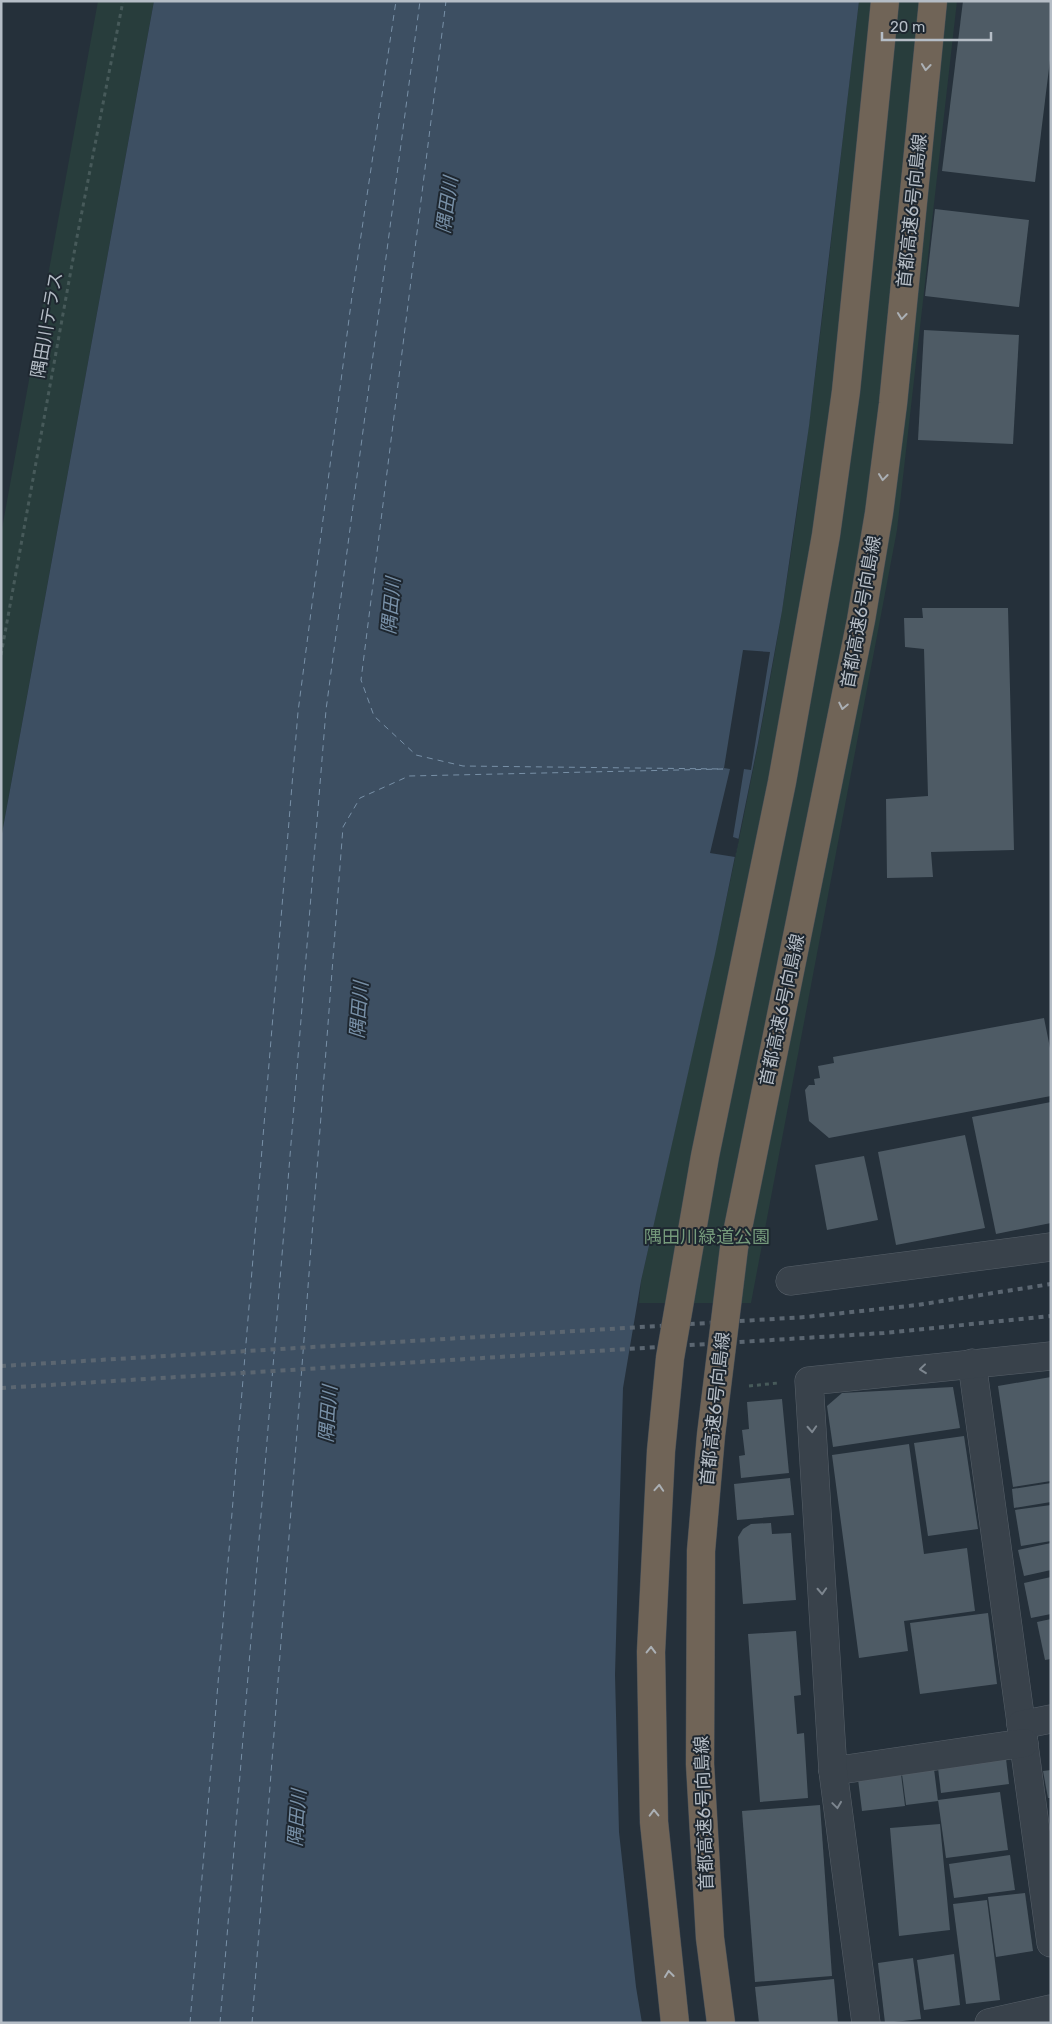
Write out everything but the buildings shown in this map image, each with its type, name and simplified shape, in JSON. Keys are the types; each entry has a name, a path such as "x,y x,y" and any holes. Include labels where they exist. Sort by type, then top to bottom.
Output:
{"highway":[{"path":"675,2023 654,1822 651,1652 656,1530 670,1368 679,1298 705,1156 782,782 826,535 846,391 885,1"},
{"name":"首都高速6号向島線","path":"721,2023 710,1938 700,1764 702,1551 711,1435 734,1248 861,620 879,513 894,395 933,1"}],"street":[{"path":"790,1280 1051,1247"},
{"path":"866,2023 833,1771 809,1381 1051,1356"},
{"path":"972,1364 1051,1943"},
{"path":"833,1771 1022,1734 1051,1719"},
{"path":"989,2023 1051,2009"}],"path":[{"name":"隅田川テラス","path":"1,654 77,237 123,1"},
{"path":"739,1386 809,1381"}],"green space":[{"path":"98,1 154,1 1,839 1,534"},
{"name":"隅田川緑道公園","path":"859,1 957,1 897,530 751,1303 639,1303 641,1281 734,863 782,610 814,382"}],"water":[{"name":"隅田川","path":"154,1 859,1 809,426 782,611 758,743 715,954 641,1281 623,1388 615,1675 619,1832 636,1987 642,2023 1,2023 1,839"}],"pier":[{"path":"743,650 770,652 751,770 744,769 733,837 739,839 735,857 710,853 730,769 724,768"}],"ferry route":[{"path":"190,2023 298,712 352,296 396,1"},
{"path":"220,2023 326,710 420,1"},
{"path":"252,2023 343,827 360,798 409,776 723,769 463,766 416,755 374,716 361,680 446,1"}],"railway":[{"path":"1,1366 806,1317 917,1305 1051,1284"},
{"path":"1,1388 884,1333 1051,1316"}]}
